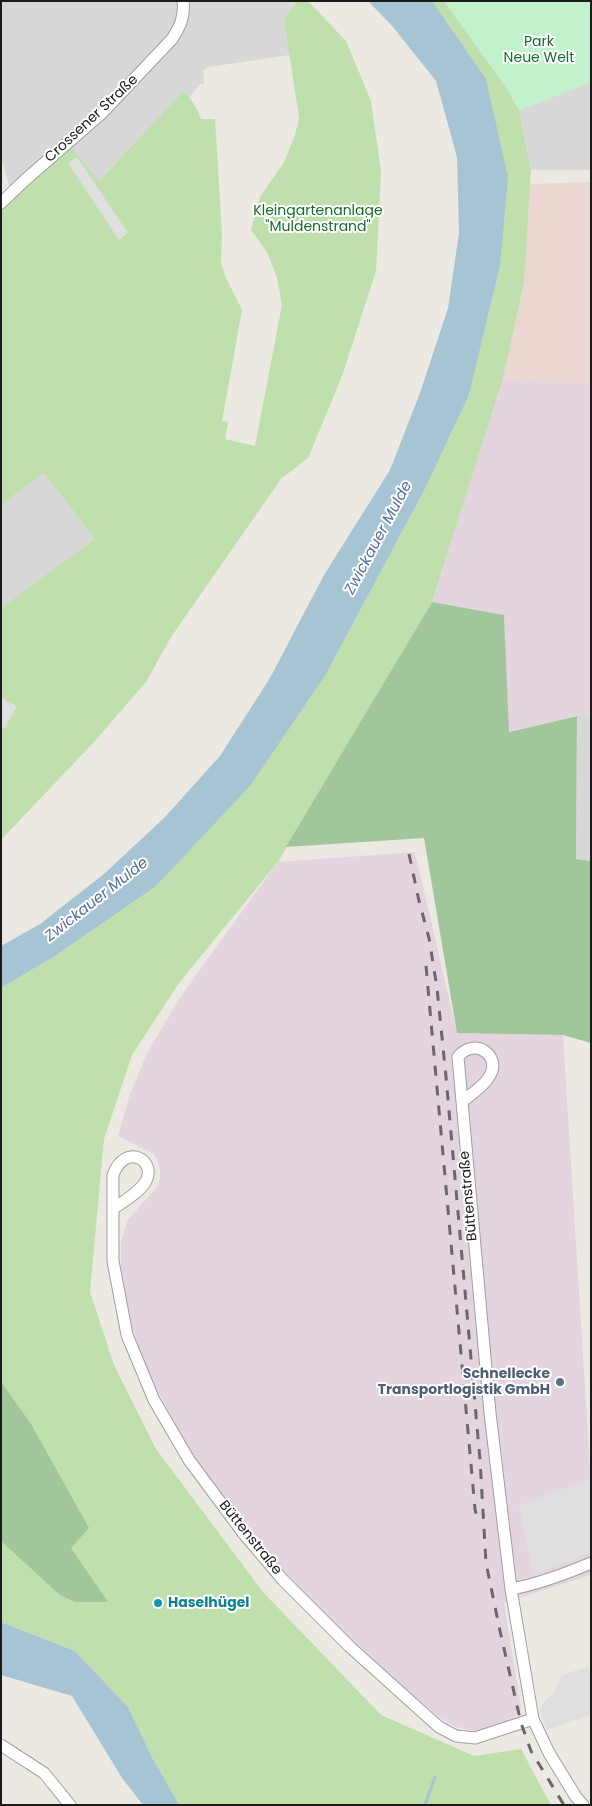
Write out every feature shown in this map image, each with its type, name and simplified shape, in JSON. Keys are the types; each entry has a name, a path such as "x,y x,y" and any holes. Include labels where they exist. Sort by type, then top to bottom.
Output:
{"street":[{"name":"Crossener Straße","path":"1,203 103,112 172,39 180,26 184,11 183,1"},
{"name":"Büttenstraße","path":"462,1102 484,1083 492,1071 493,1066 490,1056 480,1049 468,1049 458,1057 462,1120 490,1413 511,1589 532,1719 549,1753 583,1805"},
{"name":"Büttenstraße","path":"113,1209 113,1260 127,1335 154,1400 180,1445 244,1534 284,1580 350,1646 439,1727 456,1736 474,1738 532,1719"},
{"path":"511,1589 566,1574 591,1563"},
{"path":"1,1746 44,1773 70,1805"}],"shaded area":[{"path":"1,1 298,1 284,18 290,55 209,67 203,70 204,84 200,84 190,97 183,91 99,181 12,197 1,156"},
{"path":"591,82 591,170 531,170 519,110"},
{"path":"77,157 128,233 119,240 68,163"},
{"path":"591,182 591,384 503,379 524,283 530,184"},
{"path":"503,379 591,384 591,712 508,732 504,615 432,602"},
{"path":"44,473 96,540 1,608 1,505"},
{"path":"1,698 17,706 5,728 1,727"},
{"path":"591,712 591,861 576,859 577,716"},
{"path":"415,852 457,1033 563,1035 591,1483 591,1575 504,1603 521,1708 514,1718 489,1728 475,1731 456,1727 443,1720 328,1622 228,1505 192,1454 150,1378 132,1328 121,1272 121,1243 127,1221 157,1187 160,1179 160,1169 154,1154 118,1136 129,1097 147,1053 196,975 278,862"},
{"path":"591,1479 591,1553 533,1576 519,1505"},
{"path":"591,1666 591,1715 547,1730 539,1708 553,1693 562,1675"}],"green space":[{"name":"Kleingartenanlage \"Muldenstrand\"","path":"298,1 308,1 346,41 371,101 381,172 376,271 342,376 308,458 281,479 171,637 146,682 94,742 1,840 1,608 95,539 44,473 1,505 1,211 12,197 71,147 99,181 183,91 194,104 201,119 215,119 222,234 221,263 226,278 242,310 222,421 228,422 225,439 255,446 282,305 277,277 267,252 251,230 260,197 284,162 295,135 299,118 284,18"},
{"path":"431,1 444,1 508,90 519,110 531,170 524,283 503,379 432,602 278,862 179,983 132,1055 104,1139 90,1292 114,1365 156,1449 263,1592 381,1715 474,1756 521,1749 551,1805 179,1805 153,1759 128,1707 75,1651 1,1622 1,988 55,956 155,887 253,781 325,676 425,489 469,395 500,266"},
{"name":"Park Neue Welt","path":"444,1 591,1 591,82 519,110 508,90"},
{"path":"432,602 504,615 509,732 577,716 576,859 591,861 591,1043 563,1035 457,1033 424,838 286,847"},
{"path":"1,1382 31,1424 89,1528 71,1548 108,1602 75,1602 60,1595 1,1541"}],"water":[{"name":"Zwickauer Mulde","path":"368,1 432,1 486,79 508,177 500,266 469,395 425,489 325,676 250,786 155,887 55,956 1,988 1,946 40,924 104,874 165,817 220,756 270,678 324,575 390,470 420,393 448,308 459,233 457,157 436,81 393,27"},
{"path":"1,1622 75,1651 128,1707 153,1759 179,1805 143,1805 122,1778 72,1696 1,1675"}],"waterway":[{"path":"425,1805 435,1777"}],"railway":[{"path":"409,854 429,938 437,988 480,1460 486,1563 521,1723 531,1751 564,1805"},
{"path":"426,966 475,1509 478,1523"}],"place":[{"name":"Schnellecke Transportlogistik GmbH","path":"560,1382"},
{"name":"Haselhügel","path":"158,1603"}]}
